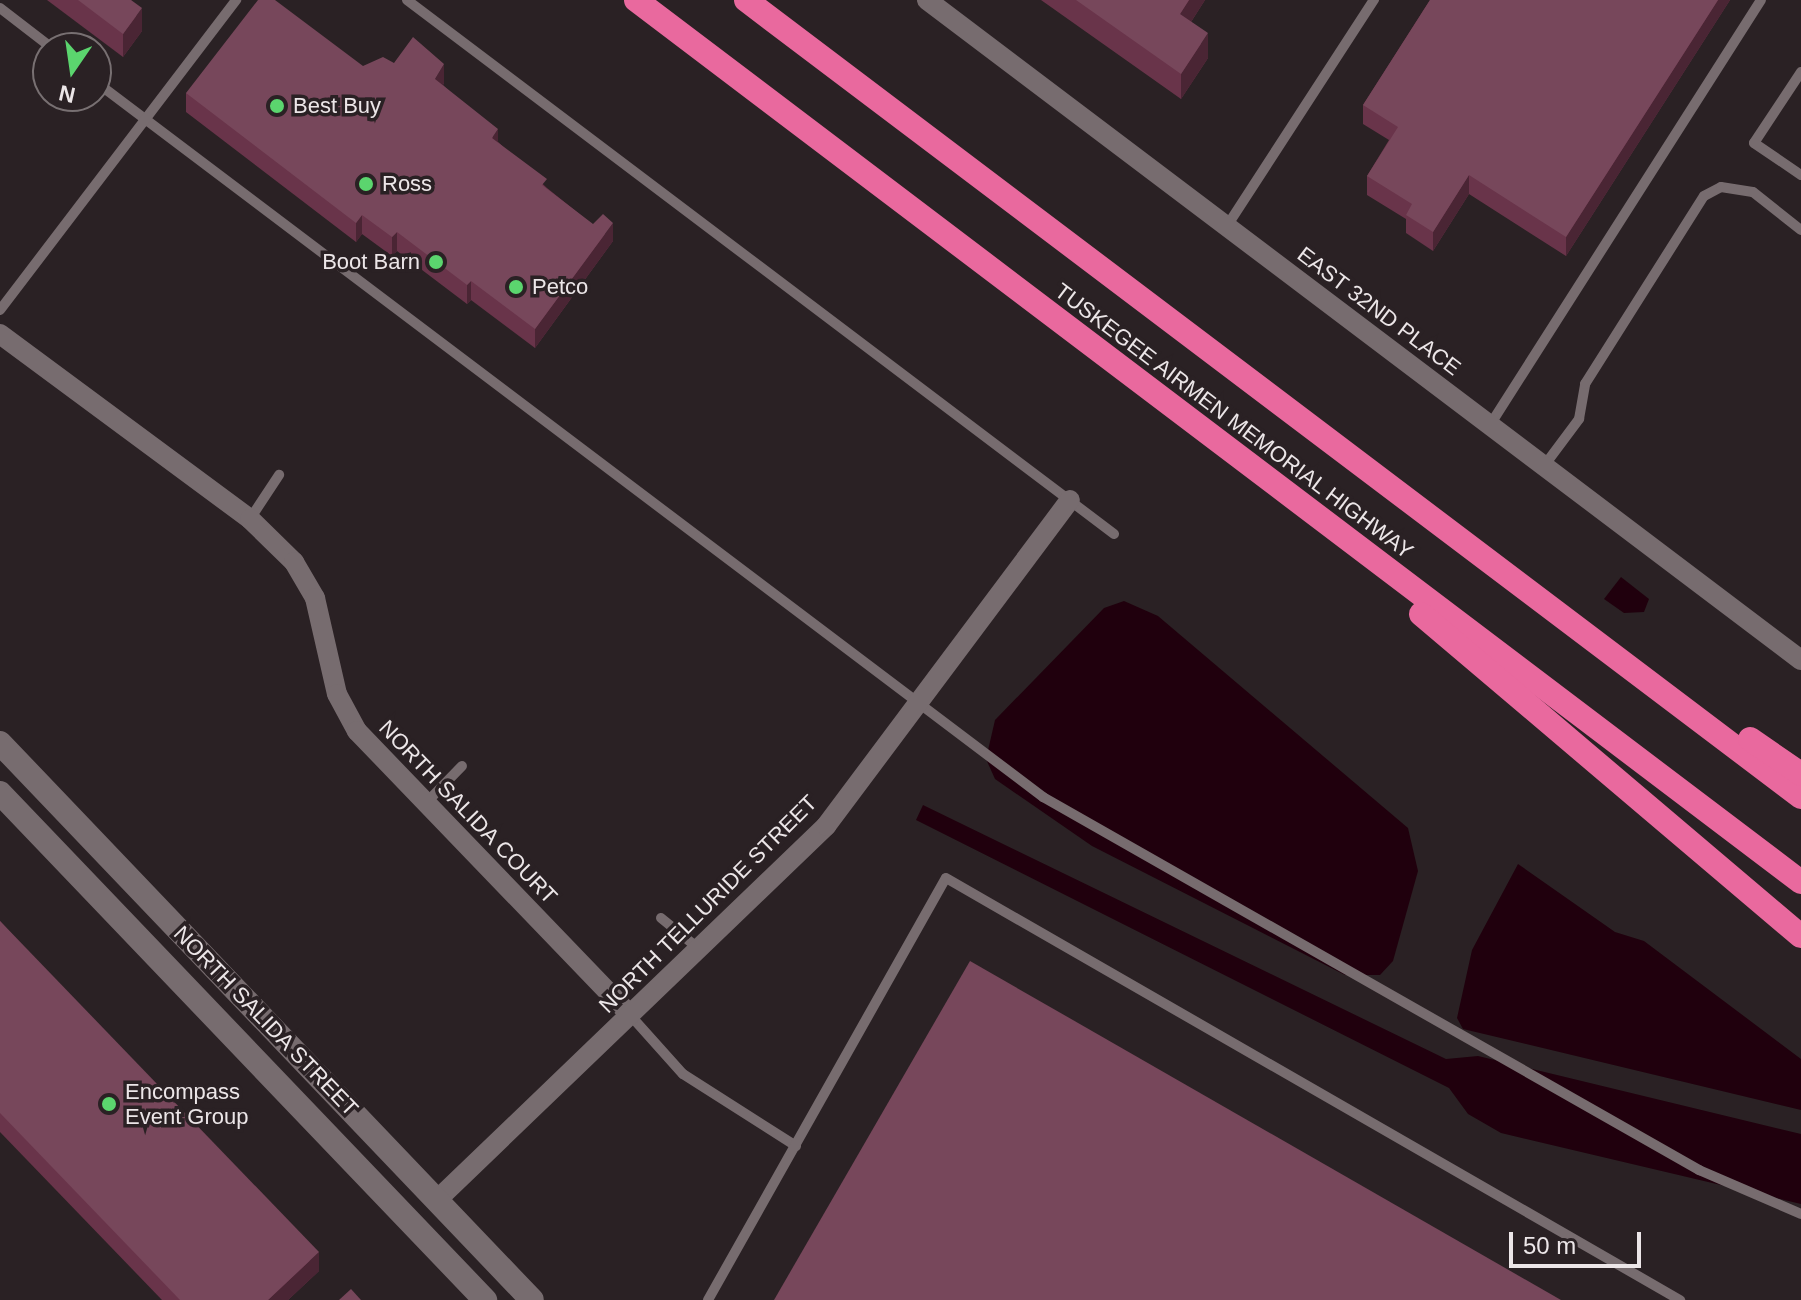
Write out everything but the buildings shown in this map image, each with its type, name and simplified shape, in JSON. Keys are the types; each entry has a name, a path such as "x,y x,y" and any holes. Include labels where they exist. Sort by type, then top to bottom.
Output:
{"highway":[{"name":"TUSKEGEE AIRMEN MEMORIAL HIGHWAY","path":"636,0 1801,882"},
{"name":"TUSKEGEE AIRMEN MEMORIAL HIGHWAY","path":"746,0 1801,797"},
{"path":"1230,451 1801,936"},
{"path":"1390,484 1801,774"}],"street":[{"name":"EAST 32ND PLACE","path":"927,0 1801,660"},
{"name":"NORTH SALIDA COURT","path":"0,334 250,519 307,580 345,714 425,804 630,1015"},
{"name":"NORTH TELLURIDE STREET","path":"437,1200 826,826 1070,500"},
{"name":"NORTH SALIDA STREET","path":"0,743 532,1300"},
{"name":"NORTH SALIDA STREET","path":"0,793 485,1300"}],"lane":[{"path":"0,310 236,0"},
{"path":"407,0 1114,534"},
{"path":"1227,226 1374,0"},
{"path":"1490,425 1761,0"},
{"path":"0,8 32,33"},
{"path":"1801,72 1754,143 1801,175"},
{"path":"112,94 917,704 1100,834 1699,1170 1801,1214"},
{"path":"1544,466 1579,419 1585,384 1704,196 1721,187 1753,192 1801,230"},
{"path":"250,519 279,475"},
{"path":"425,804 462,766"},
{"path":"708,1300 946,878 1680,1300"},
{"path":"661,918 699,949"},
{"path":"630,1015 683,1074 796,1146"}],"shaded area":[{"path":"1621,577 1649,599 1644,612 1624,613 1604,599"},
{"path":"1124,601 1158,616 1408,828 1418,871 1393,961 1380,975 1345,975 1092,846 995,779 986,759 995,720 1104,608"},
{"path":"923,805 1446,1059 1478,1056 1801,1134 1801,1204 1501,1133 1468,1114 1449,1088 916,820"},
{"path":"1518,864 1615,932 1644,941 1801,1059 1801,1110 1463,1029 1457,1018 1472,950"}],"place":[{"name":"Best Buy","path":"277,106"},
{"name":"Ross","path":"366,184"},
{"name":"Boot Barn","path":"436,262"},
{"name":"Petco","path":"516,287"},
{"name":"Encompass Event Group","path":"109,1104"}]}
